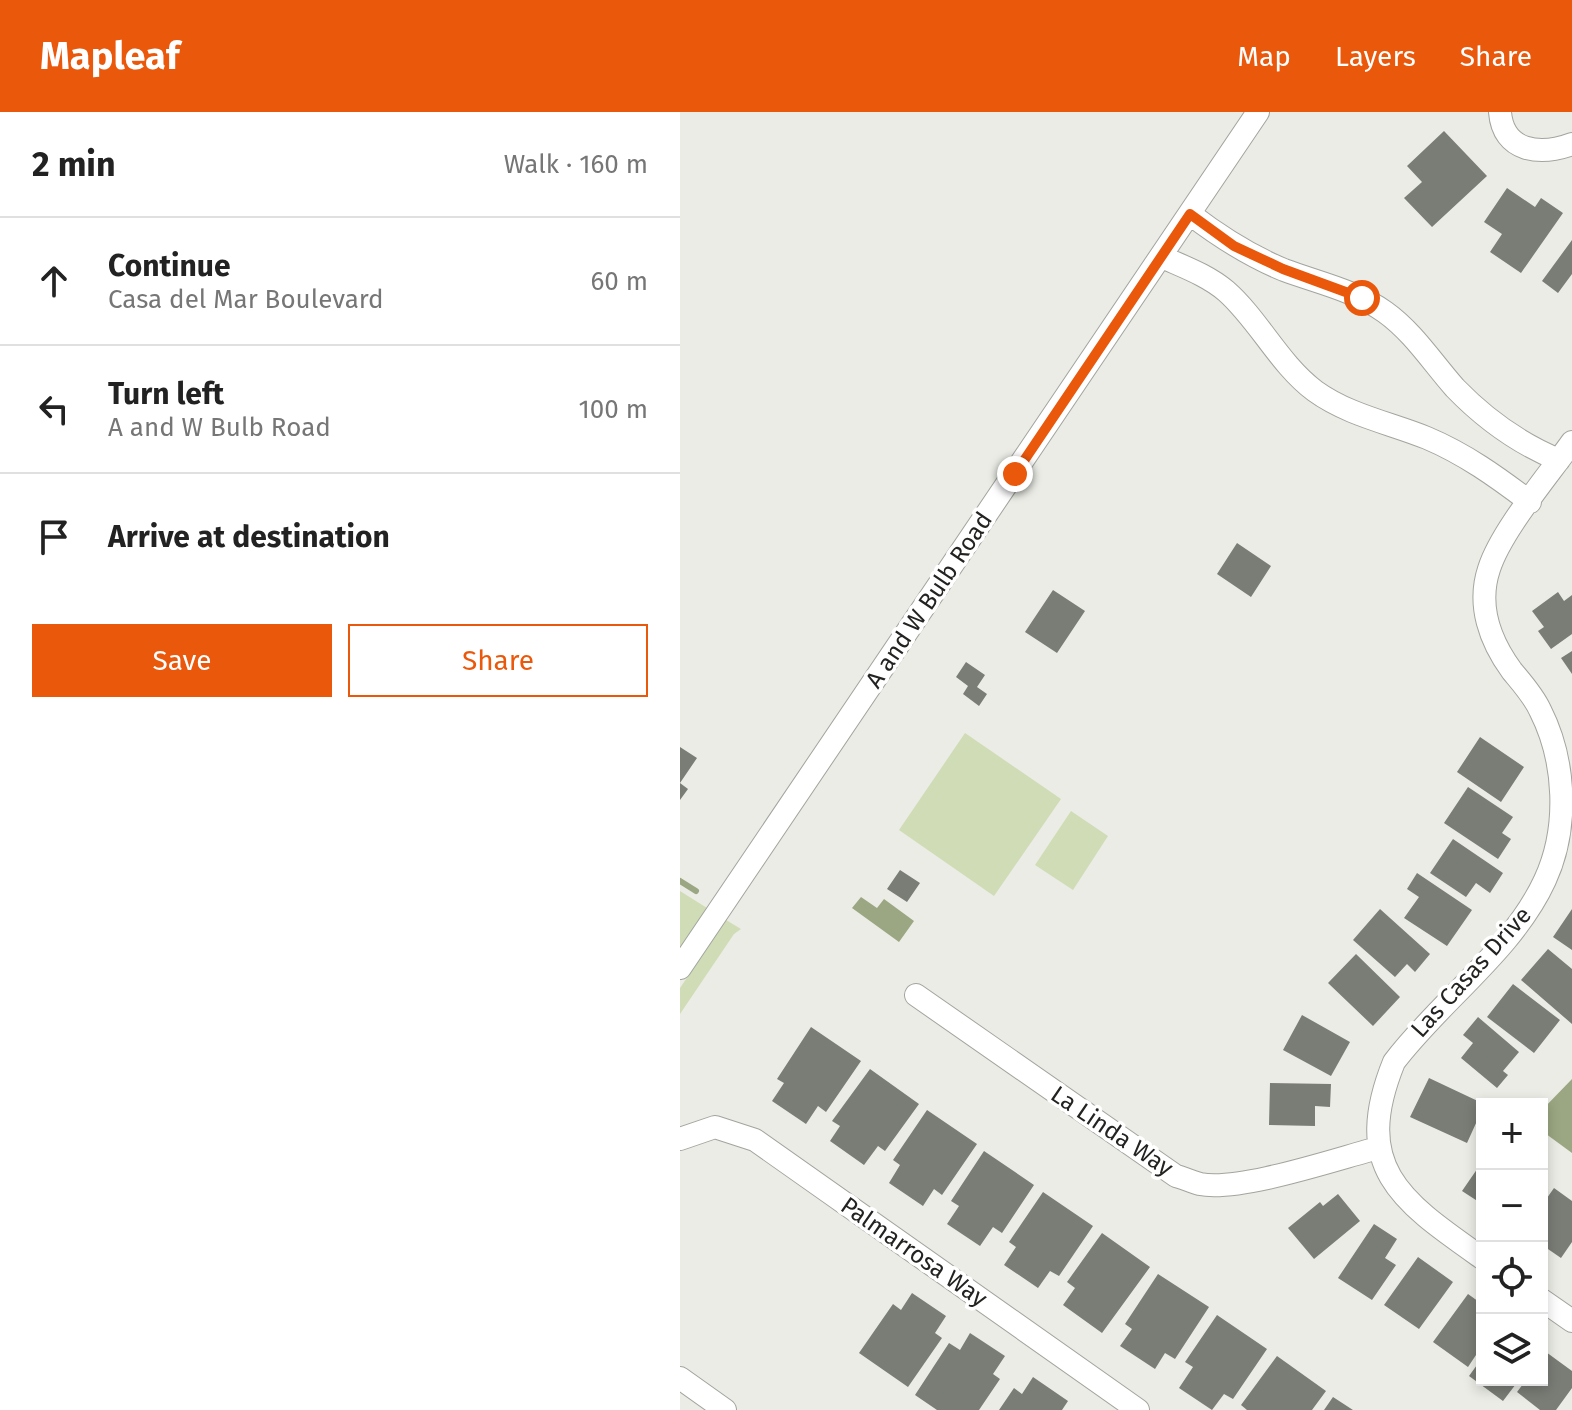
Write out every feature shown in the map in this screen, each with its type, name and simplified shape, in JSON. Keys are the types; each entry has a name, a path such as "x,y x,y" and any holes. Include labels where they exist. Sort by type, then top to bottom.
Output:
{"street":[{"name":"A and W Bulb Road","path":"680,968 1258,112"},
{"path":"1500,112 1501,127 1516,145 1540,152 1572,144"},
{"path":"1190,214 1234,246 1283,269 1362,298 1385,312 1405,329 1457,389 1491,421 1525,444 1566,451"},
{"path":"1162,257 1209,278 1228,293 1315,391 1358,414 1452,450 1530,502"},
{"name":"Las Casas Drive","path":"1476,1254 1409,1204 1391,1181 1378,1148 1378,1111 1394,1062 1518,924 1546,879 1555,850 1561,803 1556,752 1539,707 1496,645 1486,620 1484,593 1489,569 1500,545 1566,451"},
{"name":"La Linda Way","path":"916,995 1176,1176 1202,1184 1229,1183 1378,1148"},
{"name":"Palmarrosa Way","path":"680,1139 715,1127 755,1140 1138,1410"},
{"path":"1548,1304 1572,1321"},
{"path":"680,1378 725,1410"}],"shaded area":[{"path":"965,733 1061,799 994,896 899,830"},
{"path":"1071,811 1108,836 1073,890 1035,865"},
{"path":"680,891 707,908 680,948"},
{"path":"861,897 877,908 884,899 914,921 899,942 852,908"},
{"path":"726,920 741,929 734,934 680,1014 680,988"},
{"path":"1572,1079 1572,1153 1548,1135 1548,1104"}],"building":[{"path":"1444,131 1487,176 1432,227 1404,198 1422,182 1407,166"},
{"path":"1507,188 1535,207 1541,198 1563,213 1521,273 1490,252 1502,234 1484,222"},
{"path":"1572,240 1572,274 1558,293 1542,281"},
{"path":"1237,543 1271,566 1251,597 1217,574"},
{"path":"1053,590 1085,611 1057,653 1025,632"},
{"path":"1558,592 1564,601 1572,595 1572,634 1551,649 1538,631 1544,627 1532,611"},
{"path":"1572,651 1572,674 1561,658"},
{"path":"966,662 985,675 977,687 987,694 979,706 963,694 968,686 956,677"},
{"path":"1480,737 1524,767 1501,802 1457,772"},
{"path":"680,747 697,758 680,783"},
{"path":"680,783 688,789 680,800"},
{"path":"1468,787 1513,817 1502,833 1511,839 1498,859 1444,823"},
{"path":"1453,839 1503,873 1490,893 1476,883 1466,897 1430,873"},
{"path":"900,870 920,883 907,902 887,889"},
{"path":"1417,873 1472,910 1447,946 1404,918 1419,897 1407,889"},
{"path":"1380,909 1430,954 1415,972 1407,964 1395,977 1353,940"},
{"path":"1572,909 1572,950 1553,937"},
{"path":"1548,949 1572,969 1572,1024 1521,980"},
{"path":"1356,954 1400,997 1373,1026 1328,983"},
{"path":"1513,984 1560,1020 1534,1053 1487,1017"},
{"path":"1302,1015 1350,1042 1331,1076 1283,1050"},
{"path":"1478,1017 1519,1052 1503,1071 1508,1075 1497,1088 1461,1058 1473,1043 1463,1035"},
{"path":"811,1027 861,1061 826,1112 818,1106 806,1124 772,1101 784,1083 777,1079"},
{"path":"870,1069 919,1104 885,1151 878,1146 864,1165 830,1141 840,1126 832,1121"},
{"path":"1429,1078 1476,1100 1476,1123 1467,1143 1410,1117"},
{"path":"1270,1083 1331,1084 1330,1107 1315,1106 1315,1126 1269,1125"},
{"path":"927,1110 977,1144 942,1195 934,1189 923,1206 889,1183 900,1165 893,1160"},
{"path":"984,1151 1034,1185 1002,1233 993,1227 980,1246 947,1224 959,1206 951,1201"},
{"path":"1476,1171 1476,1200 1462,1191"},
{"path":"1554,1188 1572,1201 1572,1242 1561,1258 1548,1249 1548,1196"},
{"path":"1043,1192 1093,1226 1059,1276 1050,1271 1038,1288 1004,1265 1016,1247 1009,1242"},
{"path":"1338,1194 1360,1221 1314,1259 1288,1228 1320,1202 1323,1206"},
{"path":"1374,1224 1397,1239 1385,1258 1396,1265 1372,1300 1338,1278"},
{"path":"1102,1233 1150,1267 1102,1333 1063,1305 1075,1288 1067,1282"},
{"path":"1418,1257 1453,1282 1419,1329 1384,1305"},
{"path":"1158,1274 1209,1307 1175,1359 1165,1353 1155,1369 1120,1346 1132,1329 1125,1324"},
{"path":"912,1293 946,1316 935,1333 942,1338 908,1387 859,1353 893,1304 901,1310"},
{"path":"1468,1294 1476,1300 1476,1355 1468,1367 1433,1342"},
{"path":"1217,1315 1267,1349 1233,1399 1224,1394 1212,1410 1179,1388 1193,1367 1185,1362"},
{"path":"970,1333 1005,1356 993,1374 1000,1379 979,1410 937,1410 915,1395 949,1343 960,1350"},
{"path":"1548,1353 1572,1371 1572,1388 1556,1410 1540,1410 1517,1392 1522,1386 1548,1386"},
{"path":"1277,1356 1326,1391 1312,1410 1247,1410 1241,1405"},
{"path":"1476,1366 1476,1381 1469,1376"},
{"path":"1033,1377 1068,1401 1062,1410 999,1410 1014,1388 1022,1394"},
{"path":"1483,1386 1514,1386 1503,1401"},
{"path":"1333,1397 1353,1410 1324,1410"}],"waterway":[{"path":"680,881 696,891"}],"route":[{"path":"1015,474 1190,214 1234,246 1283,269 1362,298"}]}
